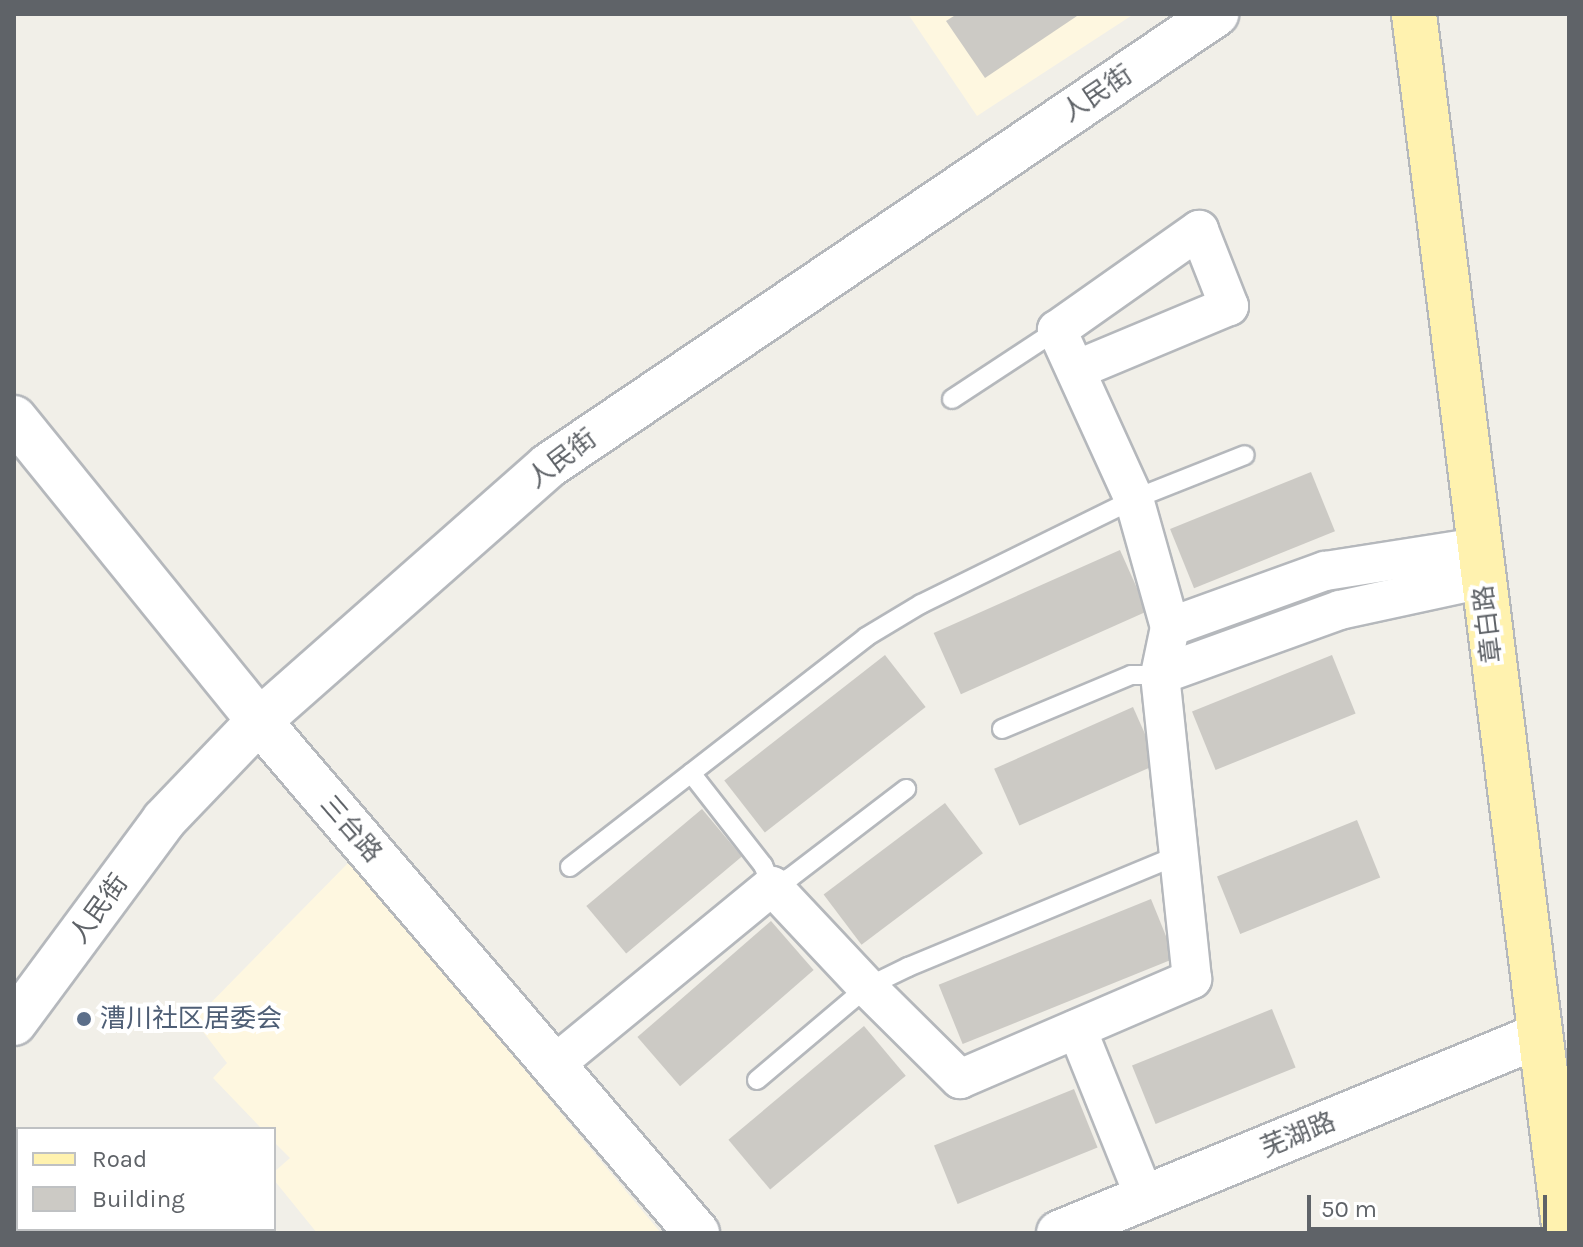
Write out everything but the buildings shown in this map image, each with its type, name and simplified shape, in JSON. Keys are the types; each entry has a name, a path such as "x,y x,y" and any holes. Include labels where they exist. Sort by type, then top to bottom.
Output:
{"main road":[{"name":"章白路","path":"1414,14 1538,1036 1565,1233"}],"street":[{"name":"人民街","path":"14,1023 164,820 259,721 548,466 1216,14"},
{"path":"554,1065 772,886 867,987 960,1079 1192,979 1160,675 1170,627 1134,499 1057,330 1199,230 1229,306 1076,370"},
{"name":"三台路","path":"14,418 259,721 697,1233"},
{"path":"1170,627 1325,571 1480,563"},
{"path":"1160,675 1480,563"},
{"path":"1077,1029 1145,1198"},
{"name":"芜湖路","path":"1059,1233 1538,1036"}],"lane":[{"path":"952,399 1057,330"},
{"path":"570,867 866,637 921,604 1134,499 1245,455"},
{"path":"1002,729 1131,675 1160,675"},
{"path":"691,773 763,865 772,886 791,877 906,789"},
{"path":"757,1080 867,987 1178,855"}],"shaded area":[{"path":"908,14 1134,14 977,116"},
{"path":"350,861 661,1233 317,1233 276,1182 276,1170 290,1158 276,1144 276,1127 260,1127 213,1078 227,1063 194,1020"}],"place":[{"name":"漕川社区居委会","path":"84,1019"}]}
